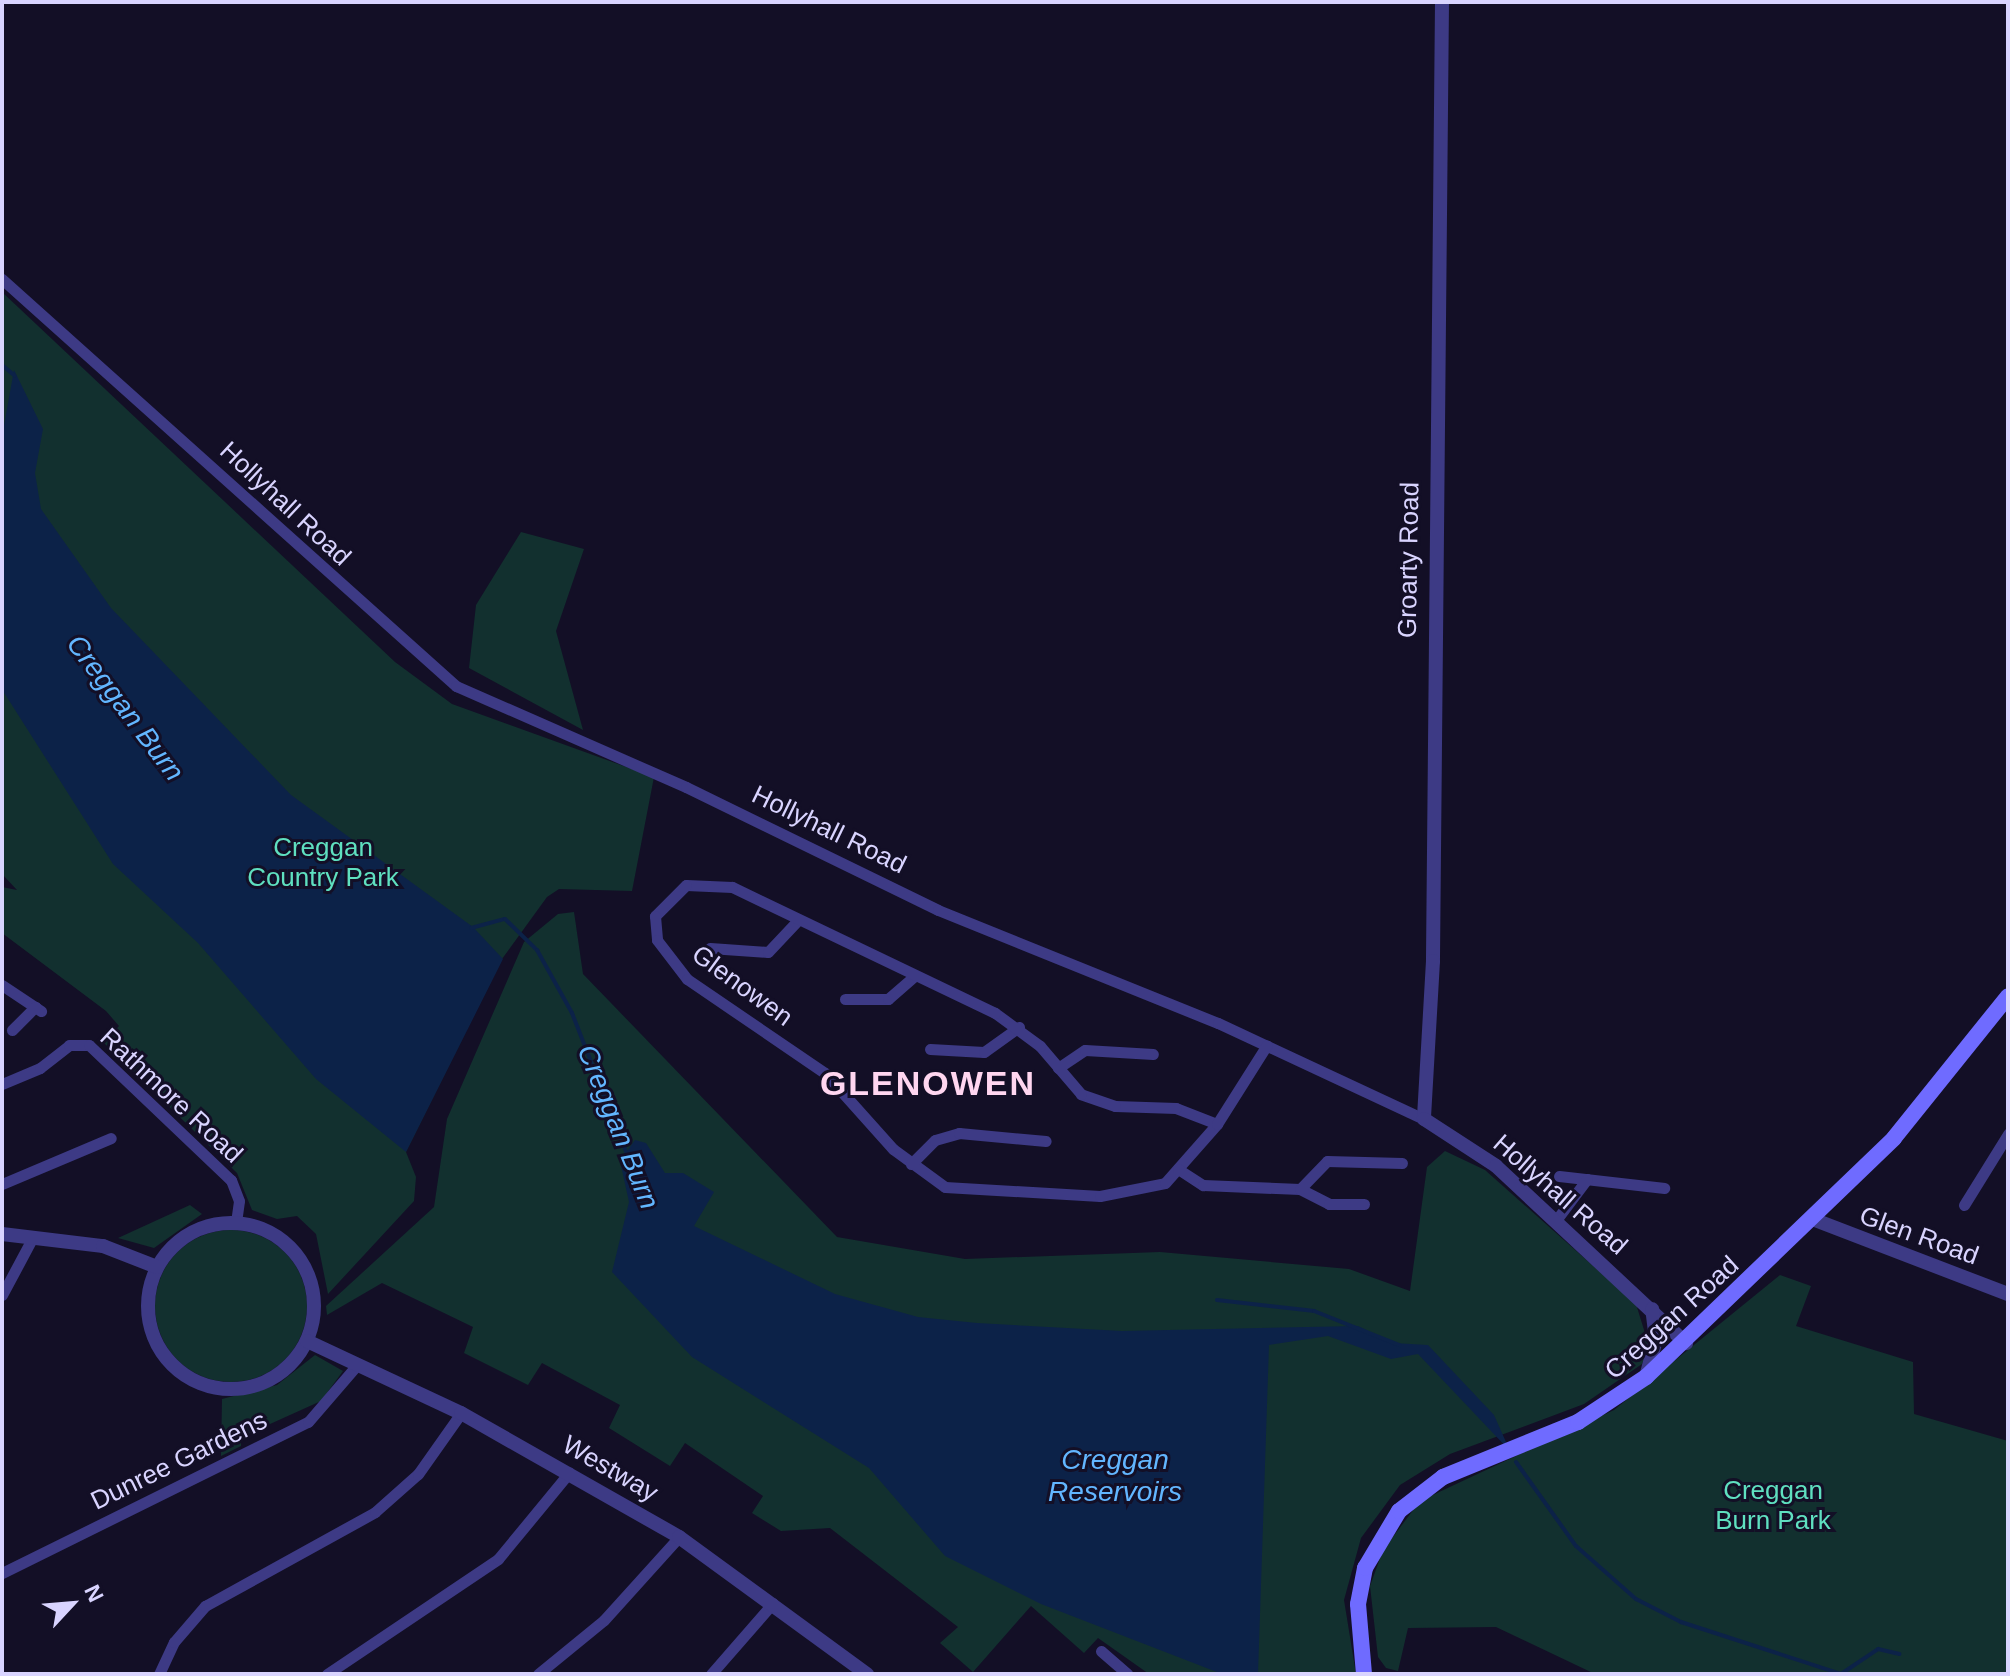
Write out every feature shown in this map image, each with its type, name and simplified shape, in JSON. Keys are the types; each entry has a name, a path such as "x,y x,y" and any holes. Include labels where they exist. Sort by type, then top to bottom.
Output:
{"main road":[{"name":"Creggan Road","path":"1364,1674 1358,1604 1365,1568 1399,1511 1443,1477 1578,1422 1646,1377 1815,1220 1894,1138 2008,996"}],"street":[{"name":"Groarty Road","path":"1424,1119 1433,961 1442,2"},
{"name":"Hollyhall Road","path":"2,279 456,686 686,787 938,910 1267,1045 1424,1119 1496,1166 1557,1219 1686,1343"},
{"name":"Glenowen","path":"1217,1124 1176,1108 1093,1098 1058,1068 1019,1027 798,920 709,881 671,894 654,924 666,957 687,979 825,1073 911,1164 945,1187 971,1192 1100,1196 1141,1193 1178,1169 1217,1124 1267,1045"},
{"path":"710,948 768,952 798,920"},
{"path":"845,999 888,999 913,977"},
{"path":"2,985 38,1009 12,1030"},
{"path":"930,1049 984,1052 1019,1027"},
{"name":"Rathmore Road","path":"2,1084 40,1068 69,1045 89,1045 231,1180 239,1201 236,1222"},
{"path":"1058,1068 1085,1050 1153,1054"},
{"path":"911,1164 935,1140 959,1133 1046,1141"},
{"path":"1964,1205 2008,1134"},
{"path":"2,1184 111,1138"},
{"path":"1300,1189 1327,1161 1402,1163"},
{"path":"1178,1169 1203,1185 1300,1189 1329,1204 1364,1204"},
{"path":"1559,1176 1664,1188"},
{"path":"1557,1219 1587,1179"},
{"name":"Glen Road","path":"1815,1220 2008,1294"},
{"path":"236,1222 274,1234 303,1263 315,1302 307,1341 262,1384 200,1384 157,1344 148,1304 157,1267 198,1229 236,1222"},
{"path":"2,1234 103,1246 157,1267"},
{"path":"2,1295 33,1237"},
{"path":"1646,1377 1656,1340 1652,1309"},
{"name":"Westway","path":"307,1341 461,1413 679,1537 867,1674"},
{"name":"Dunree Gardens","path":"2,1573 308,1422 357,1365"},
{"path":"159,1674 174,1642 205,1606 375,1512 418,1474 461,1413"},
{"path":"327,1674 498,1559 569,1473"},
{"path":"538,1674 604,1620 679,1537"},
{"path":"711,1674 773,1603"},
{"path":"1101,1651 1127,1674"}],"green space":[{"name":"Creggan Country Park","path":"2,292 395,662 452,704 654,777 632,891 559,889 547,897 502,959 406,1152 416,1177 414,1201 328,1294 316,1234 297,1216 277,1219 252,1210 237,1173 104,1043 119,1026 106,1011 2,933 2,887 17,890 2,874"},
{"path":"521,532 584,549 556,631 583,730 469,668 476,605"},
{"path":"574,912 583,974 837,1237 965,1259 1160,1252 1349,1269 1410,1291 1427,1167 1445,1151 1485,1170 1636,1304 1649,1346 1642,1364 1584,1404 1450,1454 1400,1485 1361,1538 1344,1600 1356,1674 1149,1674 1098,1638 1084,1653 1031,1606 973,1672 940,1643 958,1627 830,1528 781,1531 752,1513 763,1496 685,1443 670,1466 609,1428 620,1405 542,1363 528,1385 464,1353 473,1327 382,1283 327,1315 326,1306 434,1207 447,1119 524,942 558,914"},
{"path":"190,1205 202,1214 154,1248 118,1238"},
{"path":"231,1230 260,1236 285,1252 301,1277 307,1306 301,1335 285,1360 260,1376 231,1382 202,1376 177,1360 161,1335 155,1306 161,1277 177,1252 202,1236"},
{"name":"Creggan Burn Park","path":"1780,1275 1811,1286 1796,1326 1913,1362 1914,1414 2008,1441 2008,1674 1595,1674 1496,1627 1408,1628 1398,1671 1386,1668 1378,1657 1370,1586 1383,1550 1420,1501 1614,1410"},
{"path":"315,1355 343,1371 321,1401 241,1437 241,1446 221,1456 222,1399 277,1385"}],"water":[{"path":"14,370 43,429 35,473 41,509 111,608 291,795 473,927 503,959 406,1152 316,1079 198,943 113,864 3,691 3,431"},
{"name":"Creggan Reservoirs","path":"635,1140 646,1143 665,1173 683,1173 714,1192 694,1226 835,1294 918,1317 977,1323 1122,1331 1358,1326 1393,1343 1428,1345 1494,1415 1510,1451 1418,1354 1391,1359 1328,1336 1269,1345 1258,1674 1222,1674 1041,1604 945,1556 869,1468 692,1357 612,1272 629,1202 620,1161"}],"waterway":[{"name":"Creggan Burn","path":"2,365 14,375"},
{"name":"Creggan Burn","path":"471,928 505,919 537,950 572,1013 628,1157"},
{"path":"1217,1300 1314,1311 1399,1345"},
{"name":"Creggan Burn","path":"1516,1462 1576,1546 1636,1599 1681,1622 1841,1674 1878,1649 1899,1654"}],"district":[{"name":"GLENOWEN","path":"928,1084"}]}
